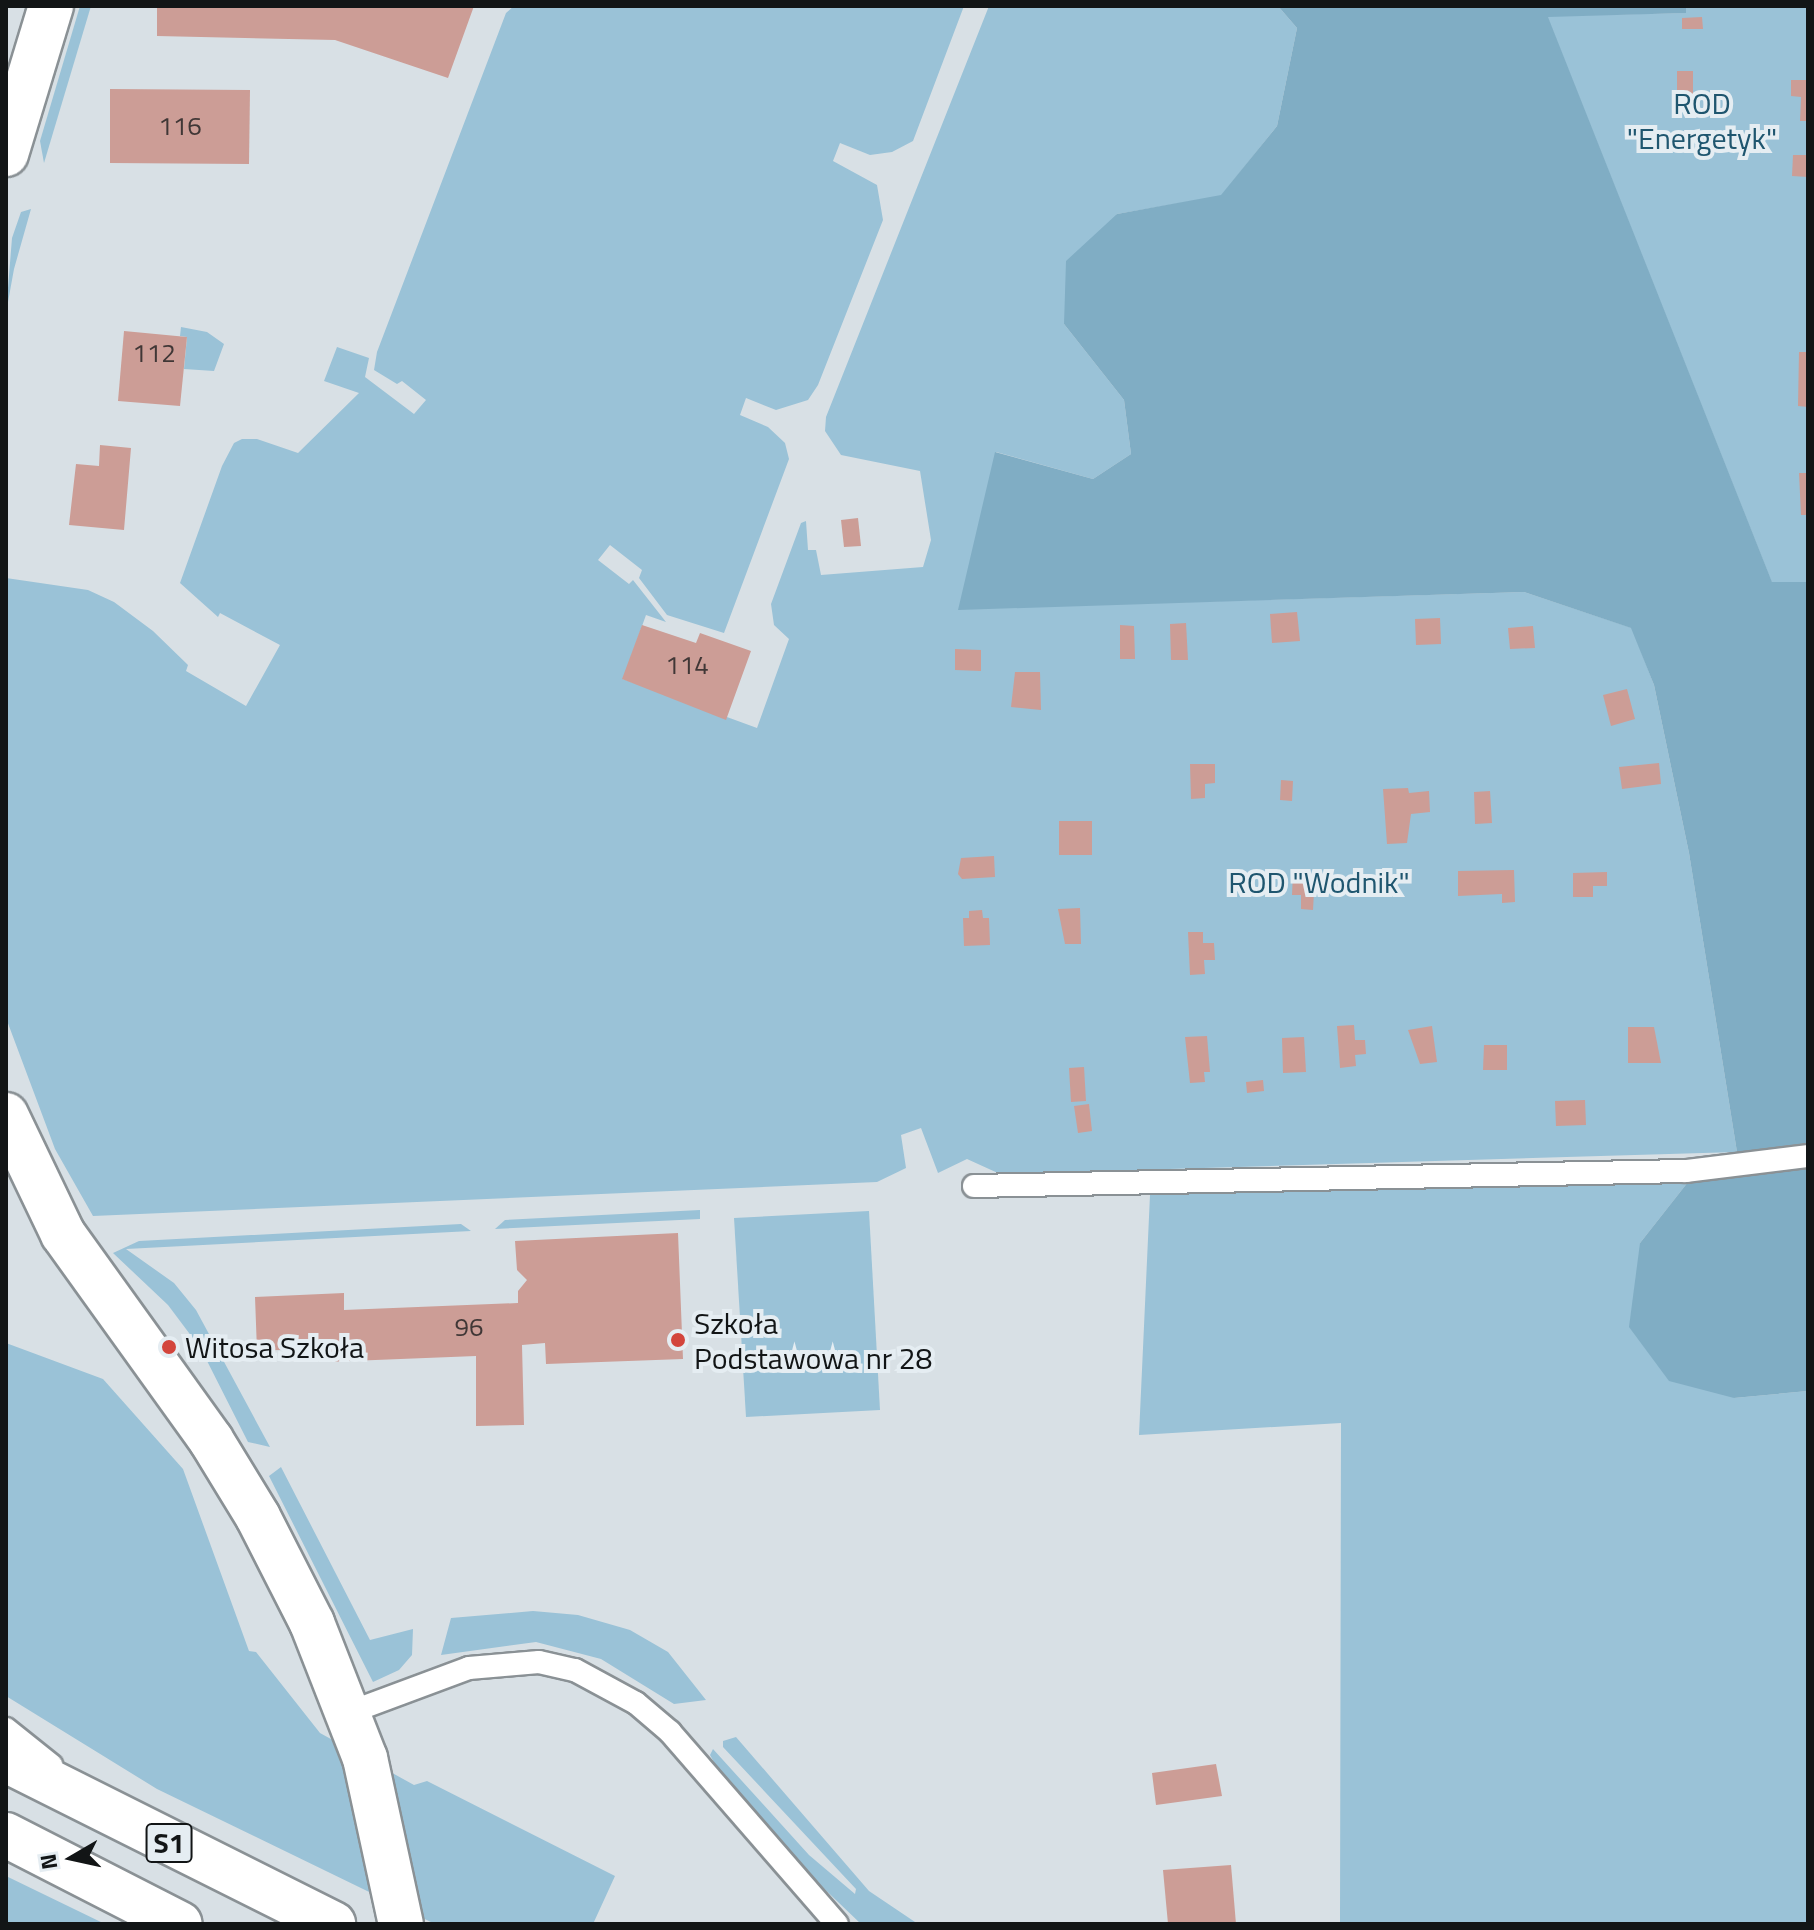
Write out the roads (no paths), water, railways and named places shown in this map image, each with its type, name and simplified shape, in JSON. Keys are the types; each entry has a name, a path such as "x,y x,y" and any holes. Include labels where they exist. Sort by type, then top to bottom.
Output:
{"main road":[{"path":"6,154 51,6"},
{"path":"6,1115 63,1234 211,1440 258,1517 312,1623 365,1758 401,1924"},
{"name":"S1","path":"6,1760 333,1924"},
{"name":"S1","path":"6,1835 180,1924"}],"lane":[{"path":"974,1186 1686,1171 1808,1156"},
{"path":"348,1713 469,1668 539,1662 575,1670 636,1703 670,1732 837,1924"},
{"path":"6,1729 125,1822"}],"place":[{"name":"Szkoła Podstawowa nr 28","path":"678,1340"},
{"name":"Witosa Szkoła","path":"169,1347"}],"park label":[{"name":"ROD \"Energetyk\"","path":"1702,120"},
{"name":"ROD \"Wodnik\"","path":"1319,882"}]}
